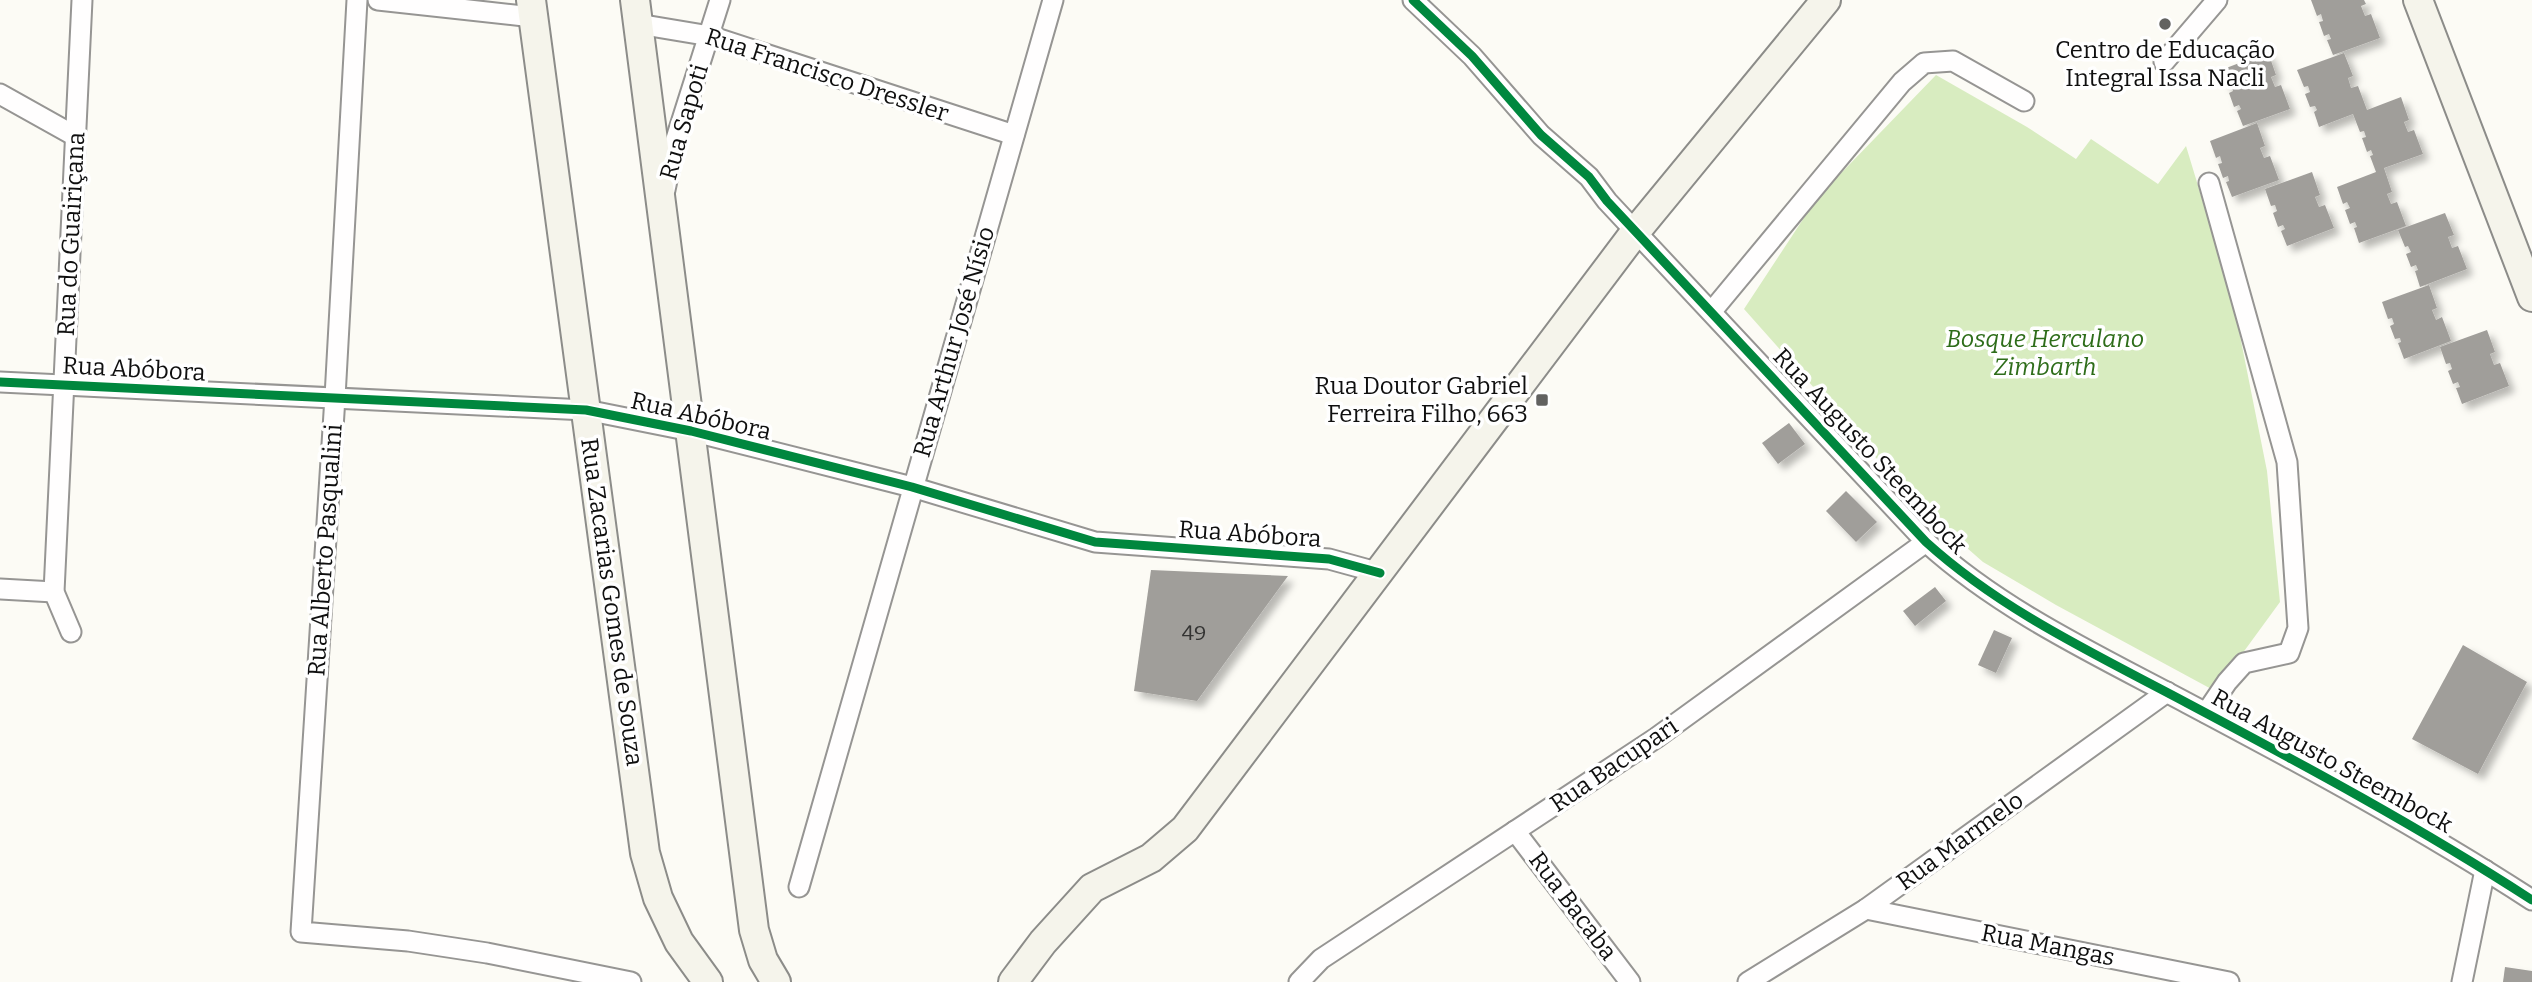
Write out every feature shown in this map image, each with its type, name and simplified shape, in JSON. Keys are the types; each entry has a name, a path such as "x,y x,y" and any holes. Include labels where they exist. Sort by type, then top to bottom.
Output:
{"main road":[{"path":"1013,982 1042,942 1092,888 1151,858 1185,829 1636,231 1826,0"},
{"path":"2418,0 2532,298"},
{"name":"Rua Zacarias Gomes de Souza","path":"532,8 645,853 658,898 679,942 708,982"},
{"path":"637,12 754,930 763,960 776,982"},
{"path":"1028,982 1042,942"}],"street":[{"name":"Rua do Guairiçana","path":"71,632 54,592 82,0"},
{"name":"Rua Alberto Pasqualini","path":"357,0 301,932 422,943 631,982"},
{"path":"378,0 532,8"},
{"name":"Rua Sapoti","path":"662,205 675,142 720,0"},
{"name":"Rua Arthur José Nísio","path":"799,887 1054,0"},
{"name":"Rua Augusto Steembock","path":"1413,0 1472,56 1541,135 1589,177 1926,542 1958,572 2006,603 2322,774 2532,900"},
{"path":"2164,62 2217,0"},
{"name":"Rua Francisco Dressler","path":"637,12 1014,135"},
{"path":"1712,311 1902,82 1924,63 1953,61 2024,101"},
{"path":"0,94 75,136"},
{"path":"2206,713 2244,663 2289,653 2298,628 2287,462 2208,183"},
{"name":"Rua Abóbora","path":"0,382 586,410 691,431 912,487 1094,542 1329,559 1380,573"},
{"name":"Rua Bacupari","path":"1299,982 1321,959 1656,738 1926,542"},
{"path":"0,589 54,592"},
{"name":"Rua Marmelo","path":"1748,982 1866,909 2167,692"},
{"name":"Rua Bacaba","path":"1516,831 1630,982"},
{"path":"2462,982 2485,870"},
{"name":"Rua Mangas","path":"1866,909 2229,982"}],"green space":[{"name":"Bosque Herculano Zimbarth","path":"1936,75 2027,127 2076,159 2091,139 2158,184 2186,146 2233,301 2267,471 2280,602 2215,691 2056,605 1983,562 1917,504 1744,309 1817,198"}],"building":[{"path":"2311,0 2364,0 2366,4 2361,6 2365,16 2371,14 2380,38 2333,55 2327,40 2331,39 2329,34 2324,36 2319,22 2323,21 2321,14 2317,16"},
{"path":"2268,52 2276,75 2271,77 2275,87 2281,85 2290,109 2243,126 2237,111 2241,109 2239,105 2234,107 2229,93 2233,91 2231,85 2227,87 2221,70"},
{"path":"2344,53 2353,76 2348,78 2351,88 2358,86 2367,110 2401,97 2409,120 2404,122 2408,132 2414,130 2423,154 2384,168 2392,192 2387,194 2391,204 2397,202 2406,226 2359,243 2354,228 2357,227 2355,222 2350,224 2345,210 2350,208 2347,202 2343,204 2337,187 2376,172 2370,156 2373,155 2371,150 2367,152 2362,138 2366,137 2364,131 2360,132 2353,114 2319,127 2314,112 2317,110 2315,106 2310,107 2305,94 2310,92 2308,86 2304,87 2297,70"},
{"path":"2257,123 2265,146 2260,148 2264,158 2270,156 2279,180 2232,197 2226,182 2229,181 2228,176 2223,178 2218,164 2222,163 2220,156 2216,158 2210,141"},
{"path":"2312,172 2320,195 2315,197 2319,207 2325,205 2334,228 2287,246 2281,231 2285,229 2283,225 2278,227 2273,213 2277,211 2275,205 2271,206 2265,189"},
{"path":"2445,213 2454,235 2448,237 2452,248 2458,246 2467,269 2420,287 2415,271 2418,270 2416,265 2411,267 2406,254 2411,252 2408,246 2405,247 2398,230"},
{"path":"2429,285 2437,308 2432,310 2436,320 2442,317 2451,341 2404,359 2398,343 2401,342 2400,338 2395,339 2390,326 2394,324 2392,318 2388,319 2382,302"},
{"path":"2487,330 2495,352 2490,354 2494,365 2500,363 2509,386 2462,404 2456,388 2460,387 2458,382 2453,384 2448,371 2452,369 2450,363 2446,364 2440,347"},
{"path":"1789,423 1805,444 1778,464 1762,443"},
{"path":"1846,491 1877,522 1856,542 1826,511"},
{"path":"1151,570 1288,576 1197,701 1134,691"},
{"path":"1935,587 1946,601 1915,626 1903,611"},
{"path":"1994,630 2012,638 1996,673 1978,665"},
{"path":"2463,645 2527,682 2478,774 2412,739"},
{"path":"2505,967 2532,971 2532,982 2503,982"}],"cycle path":[{"path":"1413,0 1472,56 1541,135 1589,177 1607,201 1926,542 1955,567 2018,611 2362,798 2532,900"},
{"path":"0,382 586,410 691,431 912,487 1095,542 1329,559 1380,573"}],"place":[{"name":"Centro de Educação Integral Issa Nacli","path":"2165,24"},
{"name":"Rua Doutor Gabriel Ferreira Filho, 663","path":"1542,400"}]}
